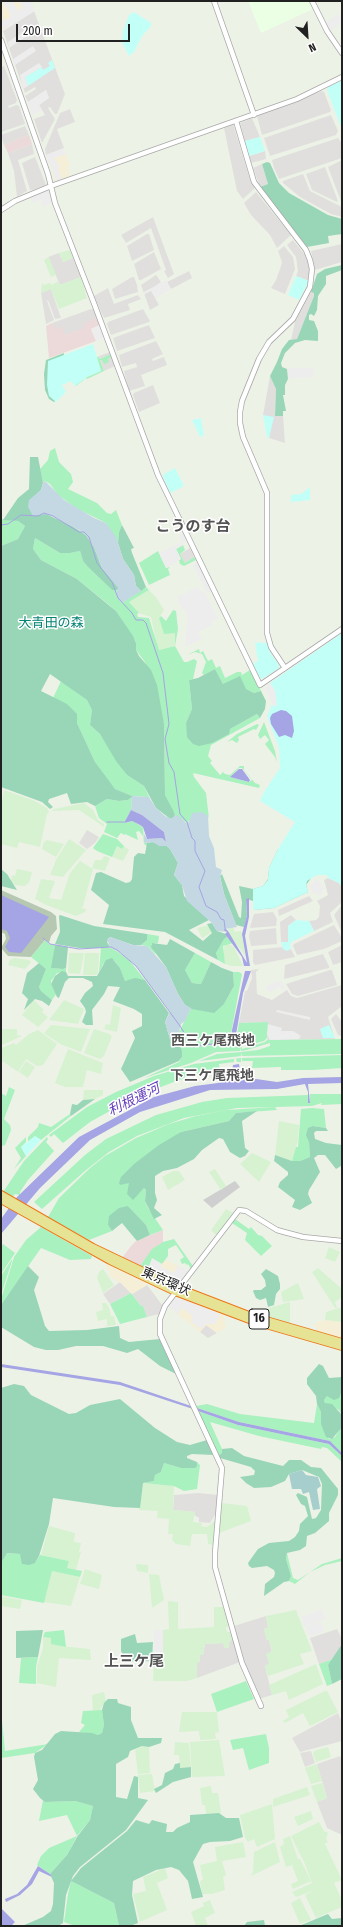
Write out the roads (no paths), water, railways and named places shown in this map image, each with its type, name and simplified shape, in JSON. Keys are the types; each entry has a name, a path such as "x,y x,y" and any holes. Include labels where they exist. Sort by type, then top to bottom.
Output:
{"highway":[{"name":"東京環状","path":"1,1194 38,1218"},
{"name":"東京環状","path":"1,1200 177,1290 258,1323 342,1347"},
{"name":"東京環状","path":"177,1290 254,1317 342,1342"}],"street":[{"path":"214,1 254,115"},
{"path":"312,1 327,31 342,53"},
{"path":"1,40 48,174 57,209 95,306 139,428 158,475 195,554 260,685 342,629"},
{"path":"1,210 14,201 51,186 303,97 342,77"},
{"path":"236,121 254,182 306,250 312,269 310,286 293,318 269,342 259,359 242,401 240,412 240,423 243,437 267,493 267,633 271,647 285,668"},
{"path":"261,1706 242,1663 215,1567 222,1468 159,1330 162,1310 240,1210 284,1232 303,1237 342,1241"}],"water":[{"path":"281,710 286,711 292,716 294,731 292,738 285,735 279,737 271,724 270,718 272,714"},
{"path":"239,769 242,769 250,780 249,782 230,777"},
{"path":"131,810 142,815 164,832 166,842 162,838 147,839 143,827 132,821 124,823"},
{"path":"1,895 49,917 21,953 9,952 5,947 10,938 7,931 1,929"},
{"path":"249,898 249,917 245,936 250,966 244,966 242,957 225,934 227,932 224,930 225,928 228,931 247,963 242,934 247,915 246,899"},
{"path":"245,971 251,971 243,993 236,1041 231,1042 232,1030"},
{"path":"239,1064 241,1077 251,1080 256,1079 277,1082 303,1078 342,1077 342,1083 308,1084 310,1103 308,1103 308,1092 305,1084 277,1089 210,1090 140,1112 90,1140 40,1188 1,1234 1,1219 17,1197 79,1137 154,1097 195,1086 218,1083 231,1079 233,1065"},
{"path":"1,1364 120,1382 191,1406 193,1409 120,1385 1,1367"},
{"path":"197,1408 239,1422 330,1441 342,1453 342,1456 329,1444 238,1425 198,1411"},
{"path":"38,1866 52,1877 39,1871 32,1884 20,1895 6,1902 5,1899 17,1894 27,1885"},
{"path":"1,1908 15,1922 11,1926 1,1926"}],"waterway":[{"path":"1,525 8,524 21,515 38,516 44,513 53,516 79,532 84,532 89,537 97,563 112,582 118,598 132,613 136,620 143,620 146,623 163,673 169,724 165,739 169,763 174,772 180,814 187,822 192,838 195,841 195,851 205,871 199,887 206,906 217,912 221,919 224,920 225,928"},
{"path":"107,822 124,822"},
{"path":"43,938 50,944 79,949 111,947 117,950 136,966 180,1026 193,1047 232,1041"}],"district":[{"name":"こうのす台","path":"193,527"},
{"name":"西三ケ尾飛地","path":"213,1041"},
{"name":"下三ケ尾飛地","path":"212,1076"},
{"name":"上三ケ尾","path":"134,1662"}],"park label":[{"name":"大青田の森","path":"51,623"}],"water label":[{"name":"利根運河","path":"134,1100"}]}
